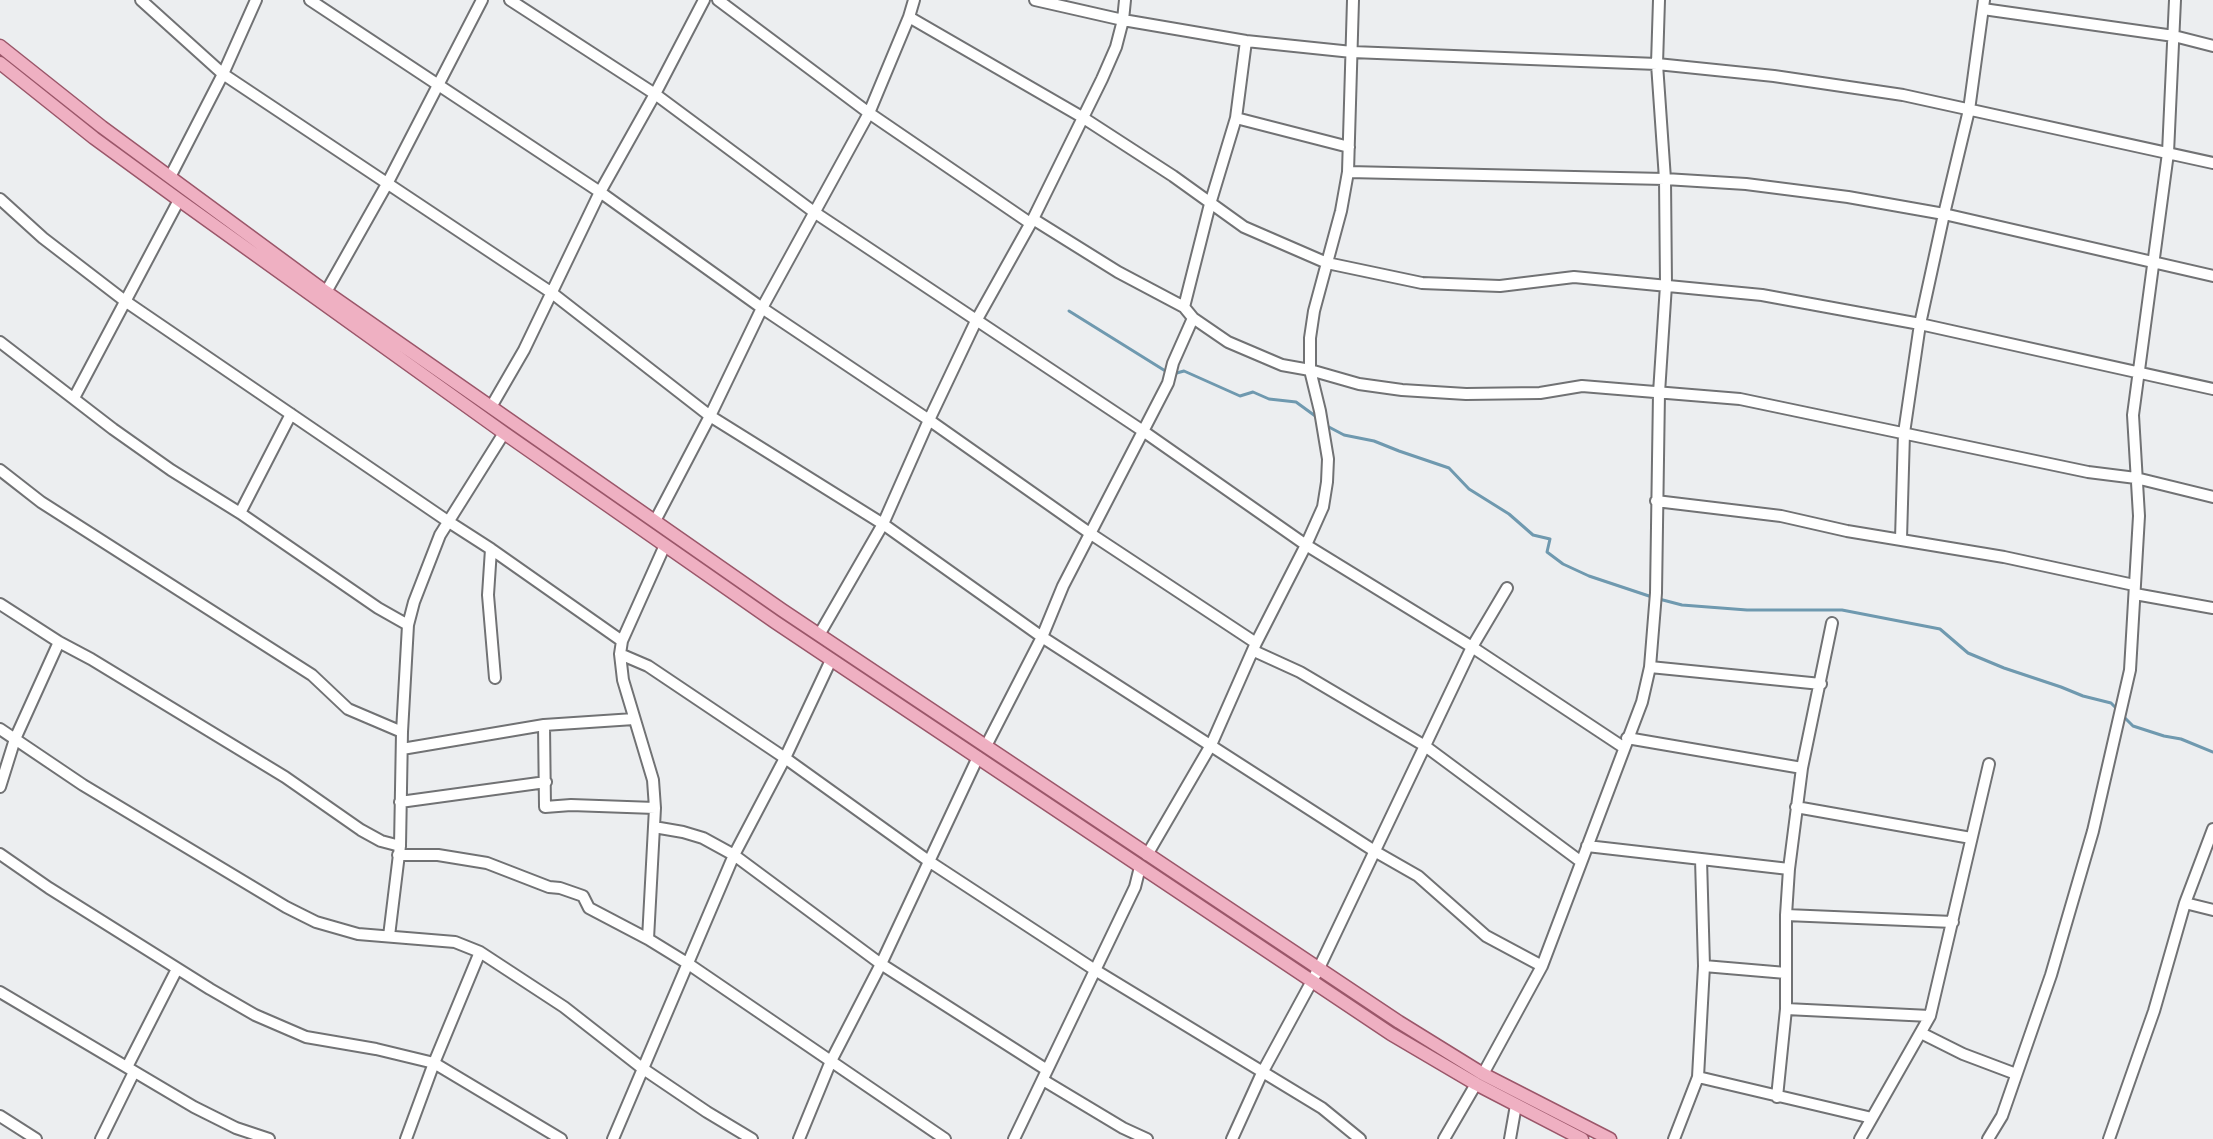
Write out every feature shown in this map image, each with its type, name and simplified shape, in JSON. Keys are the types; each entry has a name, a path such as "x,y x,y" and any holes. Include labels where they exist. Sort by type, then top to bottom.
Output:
{"main road":[{"path":"0,46 102,127 326,292 819,635 1319,968 1516,1105 1577,1132 1610,1139"},
{"path":"0,63 94,138 179,200 504,433 831,660 1391,1034 1577,1132"}],"street":[{"path":"141,0 223,74 552,293 710,416 883,524 1042,638 1376,852 1418,876 1486,936 1542,966"},
{"path":"170,177 223,74 256,0"},
{"path":"310,0 600,192 762,308 929,420 1255,647 1425,746 1581,861"},
{"path":"326,292 387,184 437,83 482,0"},
{"path":"510,0 656,94 814,212 1143,430 1306,544 1625,742 1802,768"},
{"path":"491,407 524,350 600,192 656,94 704,0"},
{"path":"718,0 869,113 1032,221 1118,272 1184,307 1193,318 1228,342 1282,365 1310,370 1359,384 1402,390 1466,394 1540,393 1582,386 1740,399 2088,472 2136,478 2213,497"},
{"path":"654,521 710,416 762,308 869,113 909,17 913,0"},
{"path":"1035,0 1123,20 1246,42 1352,52 1657,64 1774,75 1903,95 2213,163"},
{"path":"819,635 883,524 976,321 1032,221 1116,47 1125,0"},
{"path":"1147,855 1211,746 1255,647 1323,507 1328,459 1310,370 1310,338 1314,311 1341,210 1348,172 1353,0"},
{"path":"1444,1139 1542,966 1642,702 1650,668 1656,593 1659,393 1666,285 1665,179 1657,64 1659,0"},
{"path":"1988,1139 2002,1116 2051,975 2093,831 2130,670 2139,516 2133,414 2168,153 2175,0"},
{"path":"1900,539 1904,433 1920,324 1969,110 1983,4 2174,36 2213,46"},
{"path":"909,17 1082,117 1173,176 1244,227 1327,263 1422,283 1500,286 1574,277 1762,295 1920,324 2213,388"},
{"path":"1184,307 1210,204 1236,118 1246,42"},
{"path":"1236,118 1349,147"},
{"path":"1348,172 1665,179 1746,184 1848,196 1944,214 2213,276"},
{"path":"0,199 43,238 125,301 491,549 622,641"},
{"path":"74,398 179,200"},
{"path":"986,746 1042,638 1063,586 1168,383 1173,363 1193,318"},
{"path":"0,342 113,429 171,470 240,513 378,608 408,625"},
{"path":"240,513 291,414"},
{"path":"389,936 399,851 408,625 414,602 440,535 504,433"},
{"path":"0,470 41,502 312,675 348,709 402,732"},
{"path":"1656,501 1781,516 1847,531 2004,556 2213,608"},
{"path":"648,939 655,808 653,780 623,680 620,654 622,641 665,545"},
{"path":"491,549 488,595 495,678"},
{"path":"1232,1139 1262,1073 1319,968 1376,852 1472,647 1507,588"},
{"path":"0,604 59,642 91,659 275,771 361,830 399,851 487,863 549,887 561,888 583,896 589,908 648,939 687,963 945,1139"},
{"path":"1777,1096 1786,1009 1786,915 1796,807 1832,624"},
{"path":"0,787 15,739 59,642"},
{"path":"620,654 648,666 785,758 930,861 1095,970 1322,1108 1360,1139"},
{"path":"613,1139 734,855 785,758 831,660"},
{"path":"1650,668 1821,684"},
{"path":"402,750 544,725 634,719"},
{"path":"544,725 545,807 571,805 655,808"},
{"path":"0,729 92,790 286,907 316,922 358,934 455,942 480,952 564,1007 642,1068 752,1139"},
{"path":"799,1139 831,1061 881,964 978,757"},
{"path":"1860,1139 1930,1016 1989,764"},
{"path":"400,802 546,782"},
{"path":"1796,807 1971,838"},
{"path":"654,827 703,838 734,855 881,964 1123,1128 1147,1139"},
{"path":"2113,1137 2186,903 2213,829"},
{"path":"1587,846 1789,869"},
{"path":"0,854 49,888 255,1016 306,1037 376,1049 434,1063 561,1139"},
{"path":"1674,1139 1698,1077 1704,966 1701,860"},
{"path":"1014,1139 1135,887 1140,867"},
{"path":"2186,903 2213,910"},
{"path":"1786,915 1953,922"},
{"path":"406,1139 434,1063 480,952"},
{"path":"1704,966 1786,973"},
{"path":"101,1139 130,1069 177,969"},
{"path":"0,992 194,1107 236,1128 269,1139"},
{"path":"1786,1009 1930,1016"},
{"path":"1921,1033 1963,1054 2016,1074"},
{"path":"1698,1077 1872,1118"},
{"path":"1510,1139 1516,1105"},
{"path":"0,1116 36,1139"}],"waterway":[{"path":"1069,311 1167,372"},
{"path":"1173,374 1184,371 1240,396 1253,392 1269,399 1296,402 1318,418"},
{"path":"1327,426 1344,435 1374,441 1449,468 1469,489 1509,514 1533,535 1550,539 1547,552 1563,564 1589,576 1652,597"},
{"path":"1659,599 1682,605 1747,610 1842,610 1940,629 1968,653 2083,696 2111,703 2118,710"},
{"path":"2122,715 2133,726 2181,739 2213,752"}]}
